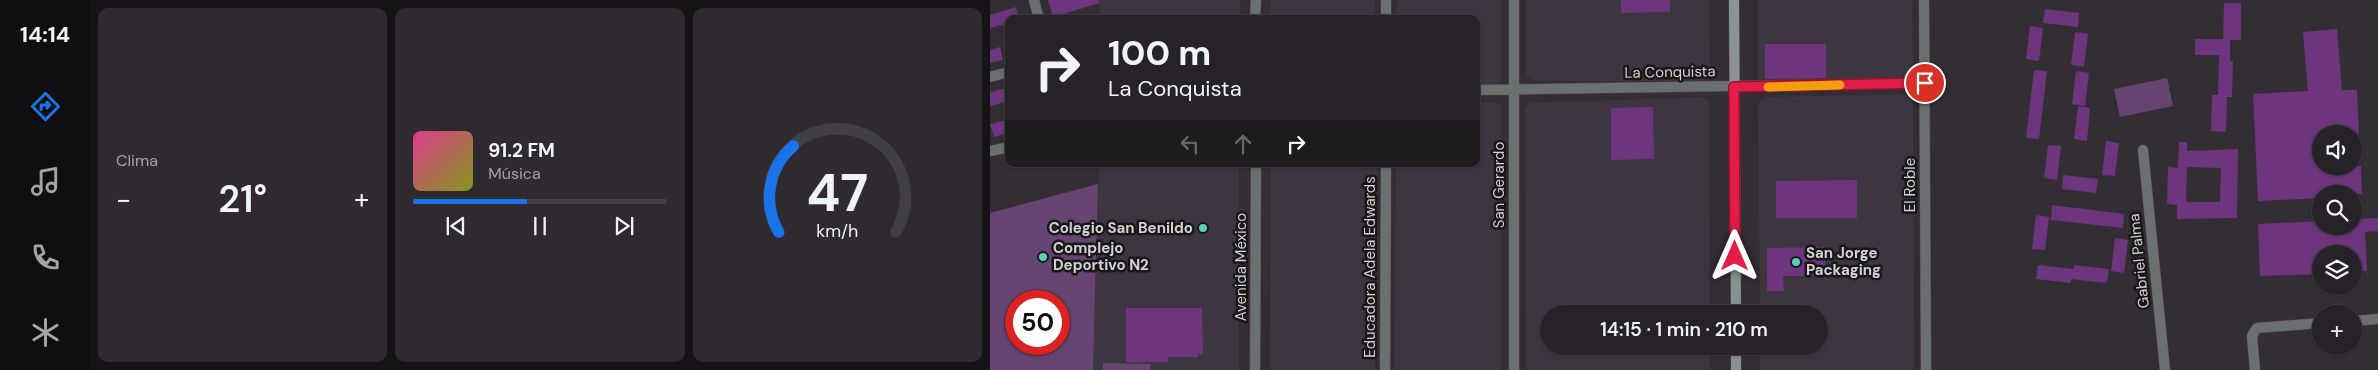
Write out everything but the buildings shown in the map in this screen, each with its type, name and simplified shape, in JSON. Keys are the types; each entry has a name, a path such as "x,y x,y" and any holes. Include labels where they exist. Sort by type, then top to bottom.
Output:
{"main road":[{"path":"1734,0 1736,305"},
{"path":"1736,355 1736,370"}],"street":[{"path":"1034,0 1038,15"},
{"path":"1255,15 1256,0"},
{"path":"1386,0 1386,15"},
{"name":"San Gerardo","path":"1514,0 1514,370"},
{"name":"El Roble","path":"1924,0 1926,370"},
{"path":"990,76 1005,73"},
{"name":"La Conquista","path":"1480,90 1925,83"},
{"path":"990,151 1005,148"},
{"name":"Gabriel Palma","path":"2143,150 2165,370"},
{"name":"Avenida México","path":"1256,167 1256,370"},
{"name":"Educadora Adela Edwards","path":"1385,370 1386,167"},
{"path":"2362,320 2378,319"},
{"path":"2255,370 2252,336 2257,328 2312,324"}],"shaded area":[{"path":"1100,0 1240,0 1240,15 1100,15"},
{"path":"1271,0 1375,0 1374,15 1270,15"},
{"path":"1397,0 1501,0 1501,81 1496,85 1480,85 1480,15 1396,15"},
{"path":"1526,0 1709,0 1710,74 1702,81 1533,81 1526,74"},
{"path":"1758,0 1912,0 1913,75 1909,79 1758,81"},
{"path":"2167,78 2173,106 2120,117 2114,89"},
{"path":"1907,94 1913,99 1914,370 1760,370 1760,355 1828,355 1828,305 1760,305 1758,104 1764,97"},
{"path":"1703,97 1709,102 1710,305 1540,305 1540,355 1710,355 1710,370 1526,370 1525,108 1530,103"},
{"path":"1480,103 1496,103 1501,106 1501,370 1394,370 1396,167 1480,167"},
{"path":"1099,167 1239,167 1239,370 1093,370"},
{"path":"1271,167 1377,167 1375,370 1270,370"},
{"name":"Complejo Deportivo N2","path":"1098,184 1093,370 990,370 990,213"},
{"path":"1103,363 1150,364 1150,370 1103,370"}],"slow traffic":[{"path":"1768,87 1840,85"}],"place":[{"name":"Colegio San Benildo","path":"1203,228"},
{"name":"Complejo Deportivo N2","path":"1043,257"},
{"name":"San Jorge Packaging","path":"1796,262"}],"route":[{"path":"1735,256 1734,87 1925,83"}]}
